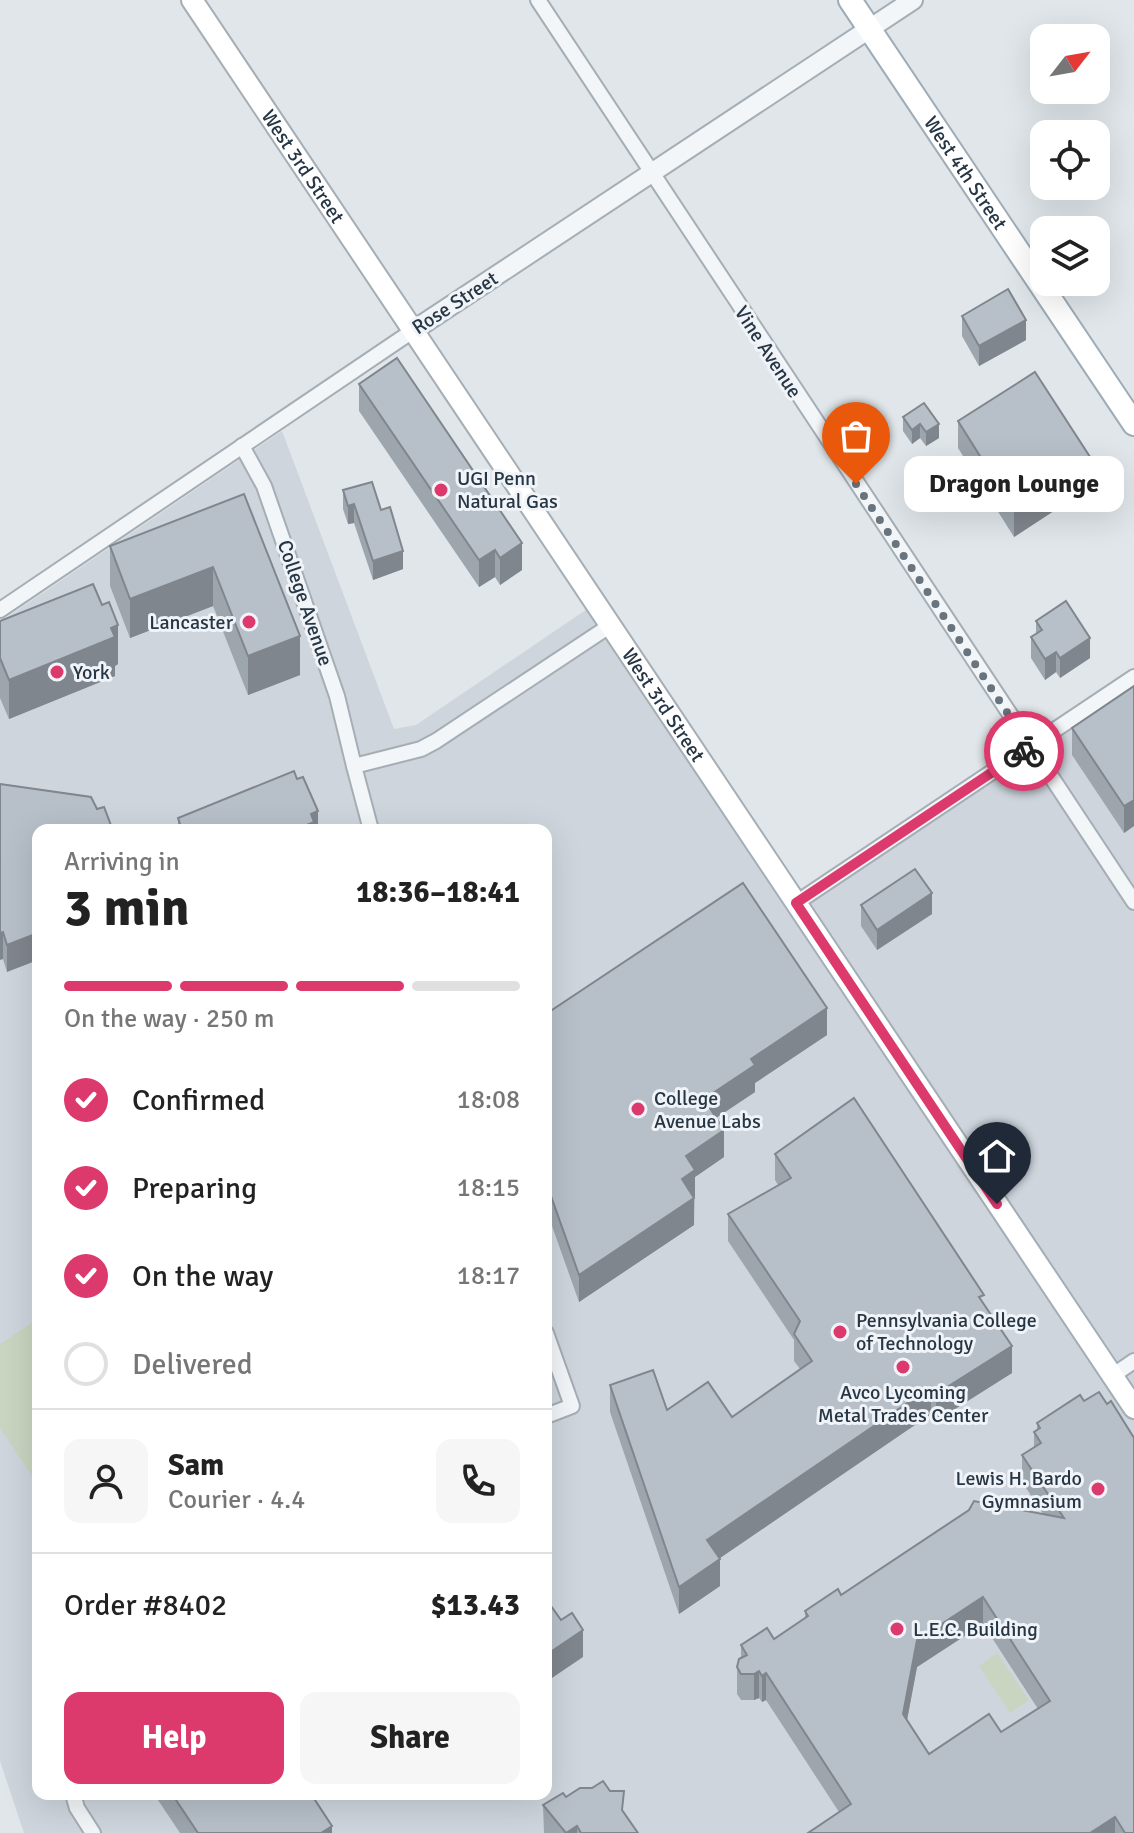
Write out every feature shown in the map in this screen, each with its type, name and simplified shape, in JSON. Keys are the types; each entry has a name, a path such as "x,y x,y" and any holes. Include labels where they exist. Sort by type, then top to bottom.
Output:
{"main road":[{"name":"West 3rd Street","path":"192,0 1134,1408"},
{"name":"West 4th Street","path":"850,0 1134,424"}],"street":[{"name":"Vine Avenue","path":"538,0 1134,902"},
{"name":"Rose Street","path":"0,610 414,330 913,0"},
{"name":"College Avenue","path":"242,446 264,486 337,696 369,824"},
{"path":"354,766 421,749 436,741 611,625"},
{"path":"796,903 1134,677"},
{"path":"552,1350 572,1406 552,1414"},
{"path":"1112,1376 1134,1361"},
{"path":"75,1800 93,1833"}],"shaded area":[{"name":"Pennsylvania College of Technology","path":"282,431 394,729 416,725 596,603 797,903 1134,677 1134,1833 24,1833 0,1761 0,622"}],"green space":[{"path":"32,1323 32,1476 0,1428 0,1344"},
{"path":"997,1653 1029,1700 1010,1713 979,1666"}],"building":[{"path":"1008,289 1026,320 979,346 962,316"},
{"path":"397,358 522,543 500,558 495,550 479,560 359,384"},
{"path":"1035,372 1092,460 1014,510 958,421"},
{"path":"924,403 939,424 926,432 920,424 912,430 903,417"},
{"path":"372,482 381,510 390,507 403,551 373,561 354,504 348,506 343,490"},
{"path":"244,494 300,636 248,656 213,567 130,599 110,546"},
{"path":"93,584 102,605 109,602 118,625 111,628 115,637 9,680 0,658 0,621"},
{"path":"1066,601 1090,638 1060,658 1056,652 1045,659 1031,637 1042,630 1036,621"},
{"path":"1134,686 1134,800 1124,806 1072,728"},
{"path":"294,771 297,779 303,777 318,811 311,814 314,822 309,824 180,824 178,818"},
{"path":"0,784 91,797 97,809 104,807 110,824 32,824 32,935 7,945 3,932 0,933"},
{"path":"915,869 932,893 877,930 861,905"},
{"name":"College Avenue Labs","path":"743,883 827,1008 751,1059 755,1065 704,1099 724,1130 686,1156 695,1170 682,1179 694,1198 579,1275 552,1199 552,1010"},
{"name":"Avco Lycoming Metal Trades Center","path":"854,1098 984,1295 979,1297 1012,1346 936,1394 931,1387 707,1540 720,1559 679,1587 610,1385 653,1370 667,1410 708,1382 732,1417 812,1361 794,1334 800,1321 728,1214 791,1178 775,1154"},
{"name":"L.E.C. Building","path":"1099,1392 1107,1404 1111,1401 1134,1438 1134,1833 1125,1833 1115,1817 1090,1833 808,1833 851,1804 766,1673 762,1676 759,1671 741,1674 737,1667 739,1659 747,1655 741,1645 767,1628 774,1639 808,1616 805,1611 838,1589 841,1595 969,1510 974,1501 1064,1518 1022,1455 1041,1443 1034,1432 1040,1428 1037,1423 1080,1395 1084,1401","holes":["983,1597 1050,1701 1001,1732 989,1714 929,1754 903,1714 917,1640"]},
{"path":"552,1607 561,1620 572,1613 583,1630 552,1651"},
{"path":"603,1781 610,1791 624,1791 622,1810 638,1833 581,1833 577,1826 566,1833 543,1805 563,1793 566,1797 580,1788 592,1788"},
{"path":"176,1800 315,1800 332,1826 321,1833 198,1833"}],"way so far":[{"path":"856,484 1030,747 1024,751"}],"place":[{"name":"Dragon Lounge","path":"856,484"},
{"name":"UGI Penn Natural Gas","path":"441,490"},
{"name":"Lancaster","path":"249,622"},
{"name":"York","path":"57,672"},
{"name":"College Avenue Labs","path":"638,1109"},
{"name":"Pennsylvania College of Technology","path":"840,1332"},
{"name":"Avco Lycoming Metal Trades Center","path":"903,1367"},
{"name":"Lewis H. Bardo Gymnasium","path":"1098,1489"},
{"name":"L.E.C. Building","path":"897,1629"}],"route":[{"path":"997,1204 796,903 1024,751"}]}
